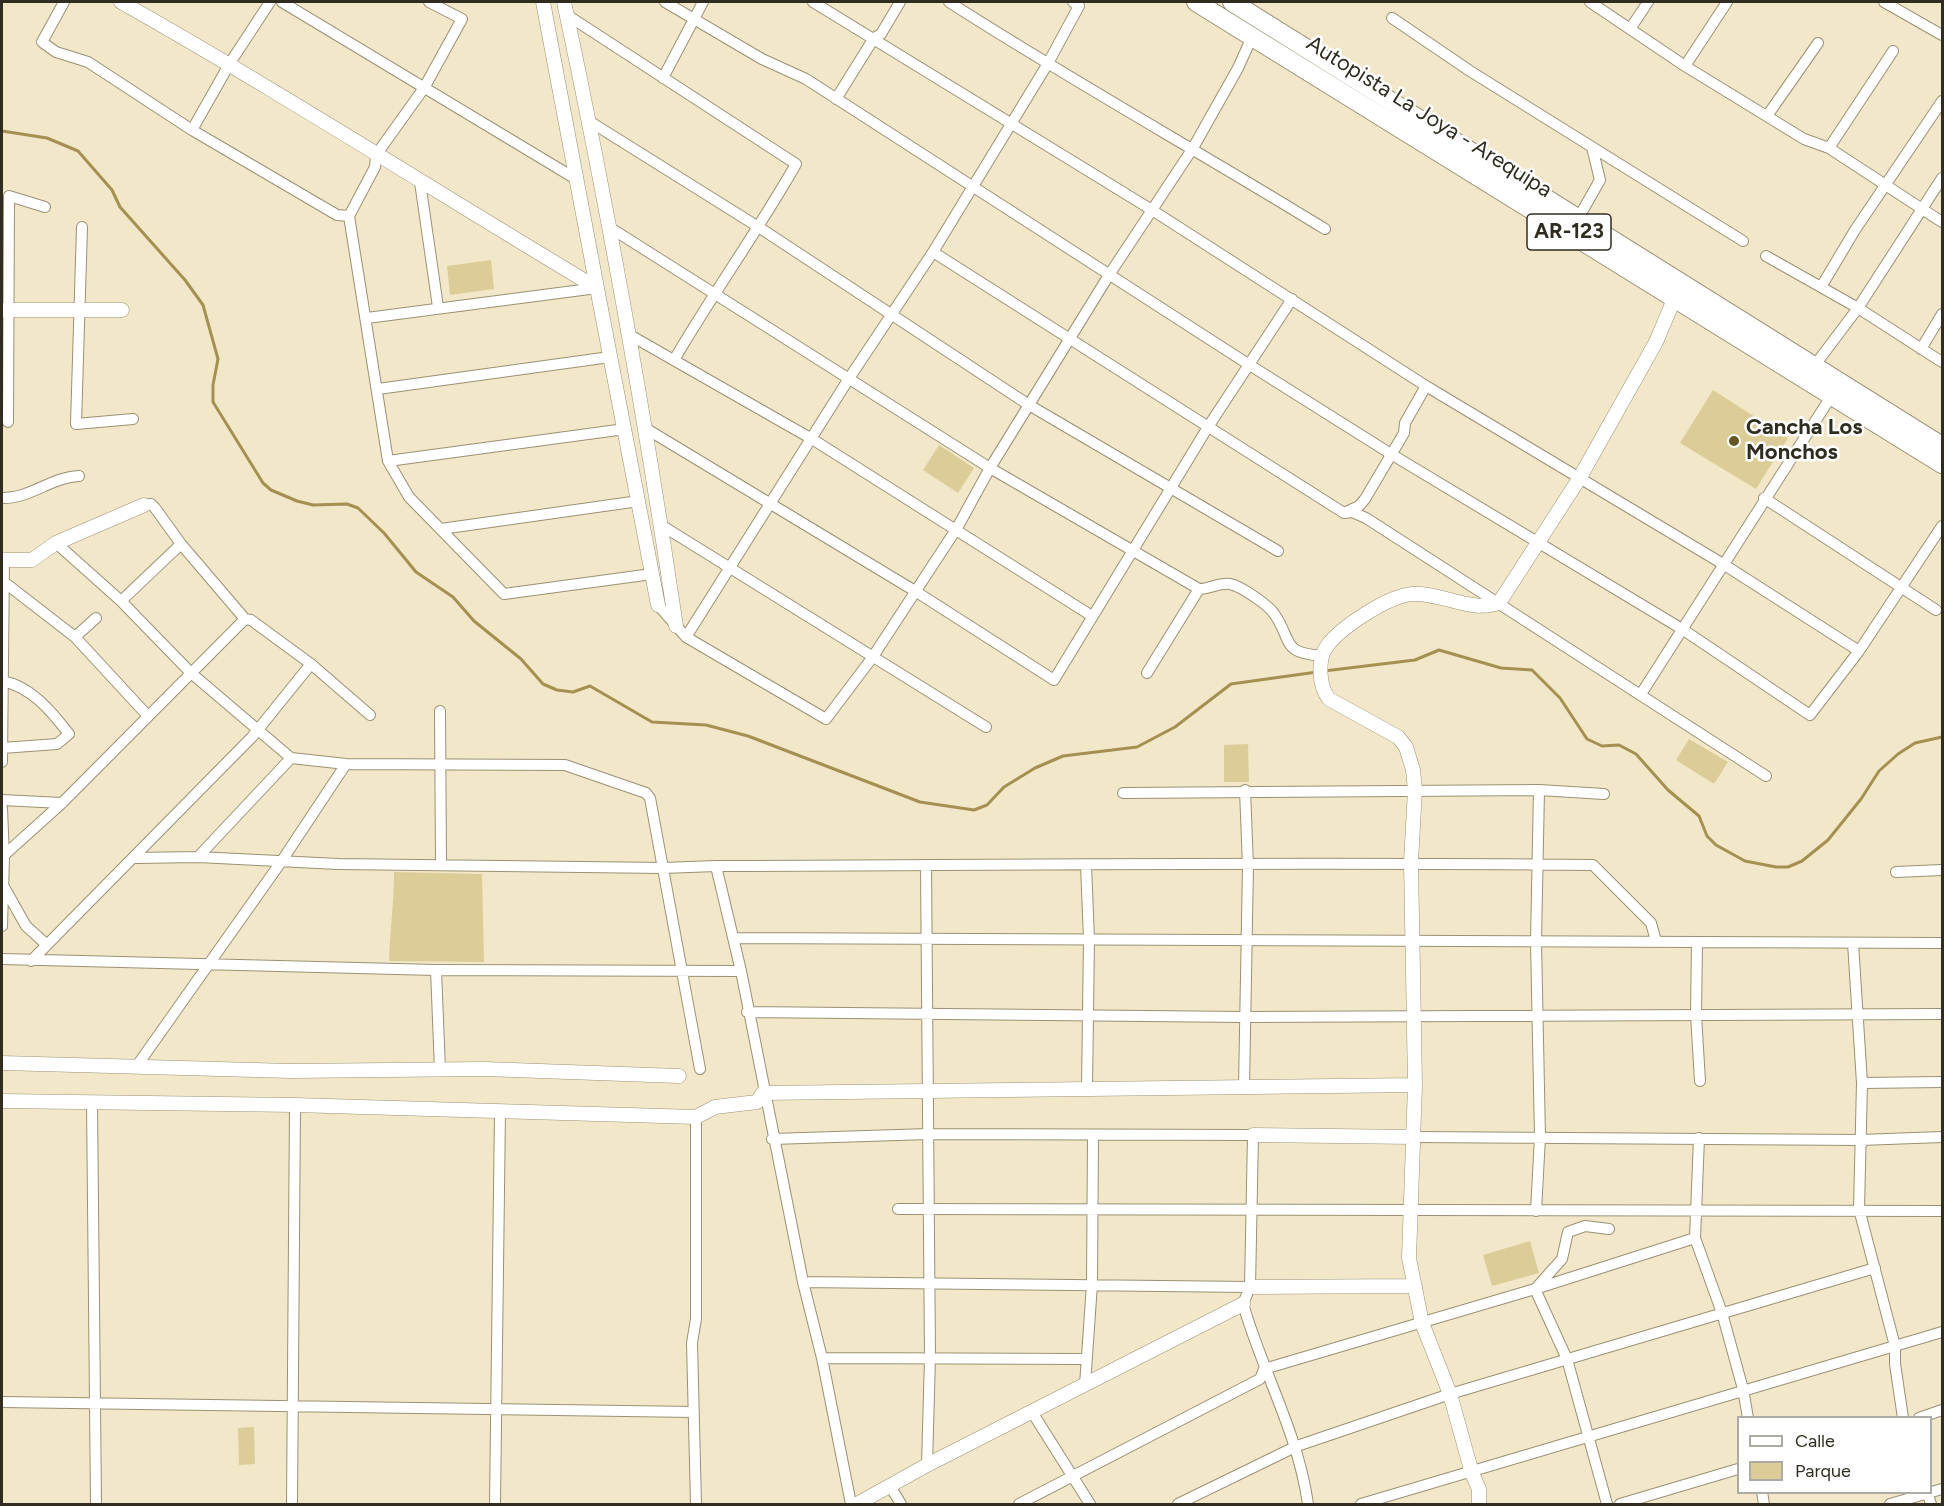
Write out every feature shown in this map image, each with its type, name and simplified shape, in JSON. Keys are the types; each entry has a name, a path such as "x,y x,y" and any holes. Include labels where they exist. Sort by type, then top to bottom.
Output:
{"main road":[{"name":"Autopista La Joya - Arequipa","path":"1196,2 1942,464"},
{"name":"Autopista La Joya - Arequipa","path":"1232,2 1815,364 1942,446"}],"street":[{"path":"64,2 42,42 56,52 88,62 192,130 337,215 350,216"},
{"path":"122,2 230,63 420,182 597,288"},
{"path":"192,130 230,63 270,2"},
{"path":"282,2 576,179"},
{"path":"429,2 462,19 424,88 376,155 375,167 350,216 388,461 409,497 504,594 652,574"},
{"path":"543,2 658,605 686,638 825,719 872,658 957,528 990,468 1109,275 1193,148 1238,68 1251,37"},
{"path":"665,2 762,59 806,79 973,184 1248,364 1391,454 1682,629 1810,715 1859,651 1942,526"},
{"path":"663,78 692,18 703,2"},
{"path":"813,2 1152,210 1426,386 1723,564 1859,651"},
{"path":"836,99 874,38 881,34 900,2"},
{"path":"949,2 1047,65 1193,148 1325,229"},
{"path":"686,638 848,380 933,252 1047,65 1079,6 1073,2"},
{"path":"1590,2 1686,66 1804,139 1829,148 1942,222"},
{"path":"1630,29 1648,2"},
{"path":"1686,66 1727,2"},
{"path":"1884,2 1942,35"},
{"path":"566,8 663,78 796,164 760,228 713,293 674,360"},
{"path":"566,8 590,121 645,428 676,626"},
{"path":"1392,18 1743,241"},
{"path":"1767,116 1818,43"},
{"path":"1829,148 1893,51"},
{"path":"1821,287 1855,230 1887,186 1942,101"},
{"path":"590,121 760,228 1029,405 1278,551"},
{"path":"1579,217 1600,180 1592,147"},
{"path":"1815,364 1858,308 1942,178"},
{"path":"420,182 438,307"},
{"path":"8,422 4,310 9,196 45,207"},
{"path":"82,227 76,424 133,419"},
{"path":"609,227 990,468 1199,590"},
{"path":"933,252 1344,513 1366,518 1766,776"},
{"path":"1766,256 1858,308 1942,362"},
{"path":"367,318 597,288"},
{"path":"1499,603 1579,479 1656,342 1675,297"},
{"path":"645,428 915,591 1054,680 1208,427 1292,299"},
{"path":"4,310 122,310"},
{"path":"1921,349 1942,314"},
{"path":"628,334 812,440 957,528 1092,616"},
{"path":"378,389 610,357"},
{"path":"1344,513 1359,506 1365,499 1426,386"},
{"path":"1641,694 1764,498 1832,395"},
{"path":"388,461 625,429"},
{"path":"2,498 17,499 69,476 79,476"},
{"path":"1764,498 1936,610"},
{"path":"441,529 639,501"},
{"path":"2,762 3,560 32,560 56,543 151,504 245,619 251,620 311,664 370,715"},
{"path":"661,525 986,727"},
{"path":"56,543 121,601 191,672 256,731 291,758 346,764 565,765 646,793 650,798 700,1070"},
{"path":"121,601 182,544"},
{"path":"4,582 75,637 147,715"},
{"path":"1147,673 1199,590 1222,583 1244,589 1276,616 1289,645 1305,655 1323,656"},
{"path":"1484,1504 1472,1473 1450,1394 1422,1323 1409,1258 1414,1137 1411,941 1411,862 1415,790 1413,770 1406,747 1398,737 1329,699 1324,693 1321,666 1326,648 1350,627 1397,598 1425,594 1466,604 1499,603"},
{"path":"75,637 96,618"},
{"path":"3,857 62,803 245,619"},
{"path":"31,961 135,858 256,731 311,664"},
{"path":"2,748 57,744 69,734 43,704 31,694 3,681"},
{"path":"440,711 441,865"},
{"path":"198,857 291,758"},
{"path":"136,1067 281,862 346,764"},
{"path":"1244,1087 1248,866 1245,790"},
{"path":"1123,793 1245,790 1539,790 1604,794"},
{"path":"1536,1211 1540,1137 1536,1015 1539,790"},
{"path":"2,800 62,803"},
{"path":"2,808 2,926"},
{"path":"135,858 198,857 281,862 663,868 716,866 1248,866 1411,862 1593,865 1651,923 1656,941"},
{"path":"1086,865 1089,939 1086,1015 1087,1088"},
{"path":"716,866 741,971 772,1139 822,1358 850,1504"},
{"path":"926,866 926,1089 930,1357 927,1464"},
{"path":"1896,872 1942,870"},
{"path":"3,884 26,926 47,945"},
{"path":"734,938 1942,943"},
{"path":"1697,942 1696,1015 1700,1081"},
{"path":"1853,943 1862,1083 1860,1209 1895,1346 1895,1364 1904,1416"},
{"path":"2,959 436,970 741,971"},
{"path":"436,970 440,1070"},
{"path":"747,1012 926,1016 1244,1017 1942,1014"},
{"path":"2,1063 136,1067 485,1069 679,1076"},
{"path":"1862,1083 1942,1082"},
{"path":"763,1093 926,1089 1414,1085"},
{"path":"2,1101 295,1105 696,1117 715,1107 757,1102 763,1093"},
{"path":"92,1102 96,1504"},
{"path":"292,1504 295,1406 295,1105"},
{"path":"495,1504 500,1111"},
{"path":"696,1117 696,1319 692,1343 696,1504"},
{"path":"772,1139 928,1134 1860,1140 1942,1137"},
{"path":"1085,1385 1092,1284 1091,1210 1094,1135"},
{"path":"1253,1135 1250,1287 1243,1304 1264,1369 1297,1446 1308,1504"},
{"path":"1699,1138 1698,1211 1695,1238 1722,1313 1743,1389 1748,1416"},
{"path":"898,1209 1411,1211 1860,1209 1942,1211"},
{"path":"1534,1289 1554,1271 1562,1259 1568,1232 1585,1226 1609,1229"},
{"path":"1264,1369 1534,1289 1695,1238"},
{"path":"1178,1504 1297,1446 1450,1394 1875,1268"},
{"path":"803,1282 1250,1287 1415,1286"},
{"path":"1534,1289 1567,1359 1607,1504"},
{"path":"857,1504 927,1464 1243,1304"},
{"path":"1361,1504 1472,1473 1743,1389 1942,1332"},
{"path":"822,1358 1086,1359"},
{"path":"1019,1504 1260,1379 1264,1369"},
{"path":"2,1402 498,1407 694,1412"},
{"path":"1925,1416 1942,1410"},
{"path":"1032,1412 1090,1504"},
{"path":"1620,1504 1737,1469"},
{"path":"890,1486 901,1504"},
{"path":"1479,1489 1479,1504"},
{"path":"1890,1504 1928,1497 1942,1489"}],"green space":[{"path":"491,260 494,289 450,295 447,266"},
{"name":"Cancha Los Monchos","path":"1713,390 1788,438 1756,489 1680,443"},
{"path":"939,445 974,468 958,493 923,470"},
{"path":"1689,739 1728,762 1714,784 1676,760"},
{"path":"1248,744 1249,782 1224,782 1224,745"},
{"path":"394,872 482,874 484,962 389,961"},
{"path":"1530,1241 1539,1273 1492,1286 1483,1255"},
{"path":"254,1427 255,1464 239,1465 238,1428"}],"waterway":[{"path":"2,131 47,138 78,151 112,190 120,207 185,280 203,305 218,359 213,385 213,402 263,483 271,490 297,501 313,505 347,504 358,508 384,533 416,572 453,597 474,621 521,659 543,684 557,690 573,692 590,686 652,722 706,725 748,736 920,802 974,810 987,805 1004,787 1035,768 1063,756 1137,747 1175,727 1231,684 1317,672"},
{"path":"1324,671 1415,660 1439,650 1501,668 1532,670 1560,698 1587,739 1602,746 1619,745 1636,754 1668,790 1699,816 1707,836 1716,845 1745,861 1776,867 1788,867 1802,861 1828,840 1861,799 1879,771 1898,754 1915,743 1942,737"}],"place":[{"name":"Cancha Los Monchos","path":"1734,441"}]}
